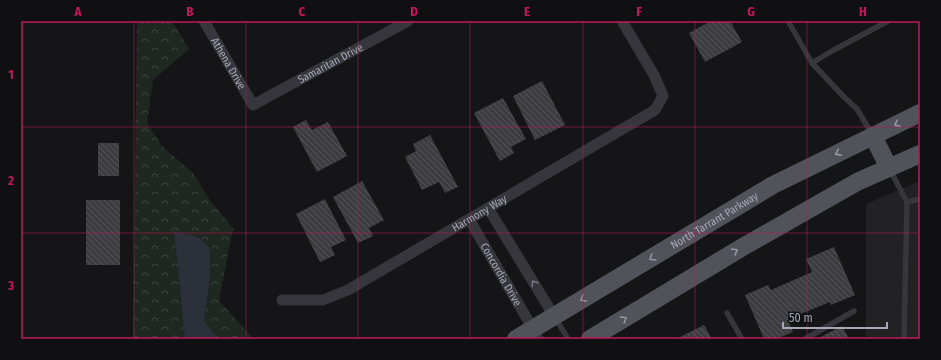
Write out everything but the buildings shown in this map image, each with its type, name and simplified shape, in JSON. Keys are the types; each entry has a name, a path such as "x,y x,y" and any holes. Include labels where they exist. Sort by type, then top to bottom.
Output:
{"main road":[{"name":"North Tarrant Parkway","path":"516,339 537,334 554,316 773,185 920,113"},
{"path":"873,136 889,168"},
{"path":"590,339 741,248 857,182 920,154"}],"street":[{"name":"Athena Drive","path":"204,21 253,105"},
{"name":"Samaritan Drive","path":"253,105 408,21"},
{"name":"Harmony Way","path":"282,300 323,300 348,290 655,110 663,96 654,75 622,21"},
{"name":"Concordia Drive","path":"488,208 554,316"},
{"name":"Concordia Drive","path":"469,219 537,334"}],"lane":[{"path":"788,21 812,63 857,109 873,136"},
{"path":"812,63 888,21"},
{"path":"889,168 907,202 904,339"},
{"path":"907,202 920,199"},
{"path":"805,339 854,310"},
{"path":"727,313 742,339"},
{"path":"554,316 568,339"}],"shaded area":[{"path":"920,181 920,339 866,339 866,204"},
{"path":"174,232 198,237 210,248 210,275 204,321 218,339 185,339"}],"green space":[{"path":"137,21 172,21 189,49 153,80 147,123 162,146 193,173 209,199 233,228 219,301 254,339 133,339"}]}
